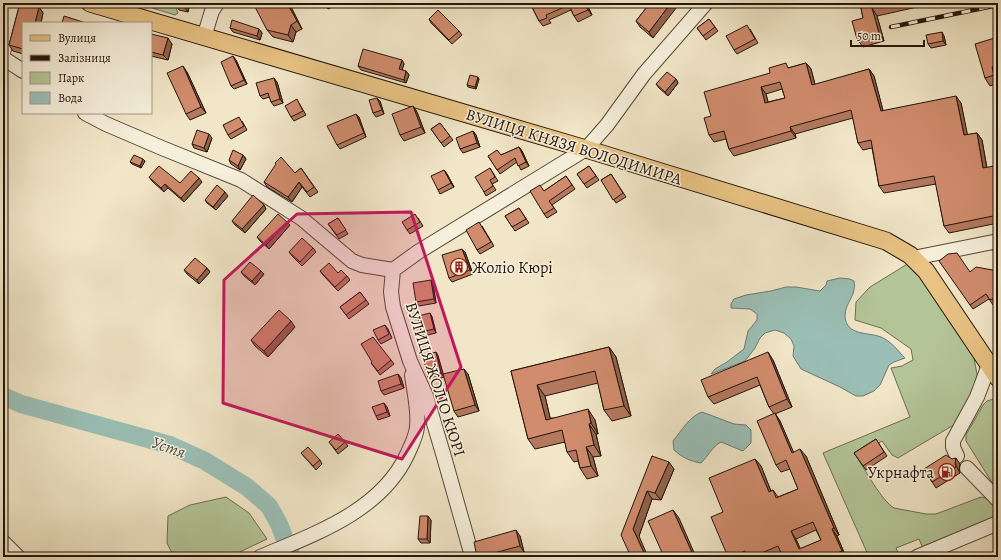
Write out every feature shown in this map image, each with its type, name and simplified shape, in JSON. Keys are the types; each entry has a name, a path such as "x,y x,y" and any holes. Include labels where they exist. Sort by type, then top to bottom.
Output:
{"main road":[{"name":"ВУЛИЦЯ КНЯЗЯ ВОЛОДИМИРА","path":"90,3 124,18 141,22"},
{"name":"ВУЛИЦЯ КНЯЗЯ ВОЛОДИМИРА","path":"152,25 204,37 586,149 886,241 910,254 926,271 994,372"}],"street":[{"path":"3,53 16,3"},
{"path":"204,37 216,3"},
{"path":"87,114 106,124 162,148 241,180 300,218 352,261 362,265 393,270 418,252 586,149 607,126 644,74 706,3"},
{"path":"3,58 22,70"},
{"path":"913,258 993,242 998,244"},
{"name":"ВУЛИЦЯ ЖОЛІО КЮРІ","path":"393,270 393,307 410,361 426,396 472,556"},
{"path":"260,557 320,531 341,520 367,504 396,475 414,441 417,428 418,414 410,361"},
{"path":"957,456 953,447 954,441 978,397 994,372"},
{"path":"967,468 998,500"},
{"path":"917,557 998,523"},
{"path":"3,542 18,557"}],"highlighted area":[{"path":"411,212 461,367 402,459 223,403 224,280 297,214"}],"green space":[{"path":"136,3 174,3 178,13 175,15"},
{"path":"909,263 967,343 974,358 978,380 957,423 898,458 892,455 882,441 857,457 884,499 894,508 926,514 936,514 981,497 989,499 998,510 998,519 923,548 919,539 896,548 900,557 869,557 823,453 910,417 891,368 902,366 913,360 911,349 881,328 855,320 856,302 870,287"},
{"path":"998,399 998,492 966,441 966,435 983,405 987,401"},
{"path":"226,497 249,513 267,539 229,557 174,557 167,543 168,516 190,505"}],"water":[{"path":"840,278 854,281 854,291 845,316 849,327 858,332 876,335 885,339 905,358 889,365 880,385 874,391 863,396 856,396 801,369 793,356 794,346 791,339 784,333 775,330 765,333 760,338 755,348 745,361 711,374 715,369 744,349 748,331 757,320 757,314 750,309 731,308 731,304 734,299 786,287 820,291 826,285 827,281"},
{"path":"702,412 734,424 746,425 751,430 751,443 743,451 721,442 701,463 680,455 674,450 673,441 689,420"}],"building":[{"path":"20,3 39,7 35,22 22,22 22,49 9,45"},
{"path":"175,3 185,3 184,6"},
{"path":"253,3 287,3 297,21 291,25 288,35 267,30"},
{"path":"530,3 585,3 588,10 574,16 569,5 546,15 547,18 539,21"},
{"path":"650,3 671,3 649,32 636,21"},
{"path":"860,3 896,3 872,8 879,33 857,39 852,21 863,18"},
{"path":"438,10 459,31 449,40 429,19"},
{"path":"64,16 83,22 62,22"},
{"path":"709,19 715,27 703,36 697,28"},
{"path":"232,20 259,29 257,36 230,28"},
{"path":"747,25 755,39 734,50 726,36"},
{"path":"942,32 943,41 928,44 926,35"},
{"path":"152,34 168,38 163,55 152,52"},
{"path":"998,37 998,65 992,67 994,75 985,78 975,44"},
{"path":"363,49 402,60 399,69 406,71 404,80 358,66"},
{"path":"233,56 244,80 231,86 221,62"},
{"path":"786,63 788,68 806,63 812,85 869,69 881,111 956,96 964,135 977,133 983,168 994,166 998,185 998,215 944,226 934,176 879,186 871,140 858,143 851,110 790,127 791,131 729,149 724,131 709,135 704,118 711,116 704,92 770,73 769,68","holes":["780,82 785,98 765,103 761,87"]},
{"path":"183,66 201,107 186,114 167,73"},
{"path":"667,72 676,79 665,92 656,84"},
{"path":"470,75 478,77 475,87 467,85"},
{"path":"274,78 280,99 271,102 268,93 260,96 256,83"},
{"path":"377,98 382,110 373,113 369,100"},
{"path":"297,99 303,111 291,117 285,106"},
{"path":"413,106 421,127 400,135 392,114"},
{"path":"356,114 364,133 337,145 327,126"},
{"path":"239,117 244,126 228,135 223,125"},
{"path":"440,123 450,136 441,143 431,129"},
{"path":"197,130 209,134 204,148 192,144"},
{"path":"473,131 477,143 460,149 456,138"},
{"path":"519,147 526,162 518,166 515,158 497,170 488,156 497,150 501,155"},
{"path":"233,150 243,155 238,166 229,160"},
{"path":"134,155 143,159 140,166 130,162"},
{"path":"281,157 295,173 301,168 314,187 307,192 299,182 288,197 264,182 276,164 275,163"},
{"path":"159,166 180,183 191,171 199,178 181,198 165,184 161,188 149,177"},
{"path":"589,166 596,176 584,184 577,174"},
{"path":"490,168 495,177 490,180 493,186 484,192 475,177"},
{"path":"444,170 451,183 438,190 431,176"},
{"path":"611,174 623,193 613,200 601,180"},
{"path":"566,176 572,185 549,201 554,208 544,214 530,191 540,185 544,191"},
{"path":"217,185 225,192 213,207 205,200"},
{"path":"253,195 264,205 242,229 232,221"},
{"path":"519,208 526,219 512,227 505,216"},
{"path":"278,214 287,222 266,245 257,237"},
{"path":"415,214 420,222 407,230 402,222"},
{"path":"338,218 346,230 337,235 328,224"},
{"path":"479,222 491,242 477,250 466,230"},
{"path":"302,238 313,248 300,262 289,252"},
{"name":"Жоліо Кюрі","path":"462,249 470,270 449,278 442,255"},
{"path":"957,253 970,272 976,267 998,271 998,299 996,299 996,297 990,300 986,294 970,305 939,261 948,254"},
{"path":"195,258 207,268 197,280 184,270"},
{"path":"250,262 261,271 252,281 241,272"},
{"path":"329,263 338,273 341,270 347,276 335,287 320,271"},
{"path":"431,280 434,299 416,302 413,283"},
{"path":"360,292 366,300 346,315 340,307"},
{"path":"279,310 291,321 264,351 251,340"},
{"path":"430,313 434,329 421,332 418,316"},
{"path":"385,325 389,334 378,340 373,330"},
{"path":"373,337 391,360 378,371 371,363 372,362 361,344"},
{"path":"609,347 624,406 604,410 595,371 537,385 546,420 588,409 591,423 589,424 594,445 586,447 591,466 580,468 576,450 567,452 562,430 528,439 511,371"},
{"path":"436,352 441,373 428,377 423,356"},
{"path":"768,352 787,399 769,407 757,377 708,397 701,380"},
{"path":"464,369 475,405 454,411 443,374"},
{"path":"398,374 401,384 381,391 378,381"},
{"path":"384,403 387,412 376,416 372,407"},
{"path":"775,413 792,453 800,449 834,528 832,529 842,551 829,557 813,557 812,554 806,557 783,557 778,546 752,557 747,557 745,551 728,557 711,517 723,512 709,478 755,459 769,492 773,490 776,498 798,489 786,460 776,465 757,421","holes":["813,522 821,540 799,549 791,531"]},
{"path":"338,434 345,442 336,450 329,442"},
{"path":"876,439 884,452 863,466 854,453"},
{"path":"308,447 320,460 313,466 301,453"},
{"path":"946,455 952,459 956,458 956,467 932,482 924,469"},
{"path":"652,456 669,462 655,493 647,491 633,529 646,557 631,557 621,535"},
{"path":"673,510 694,557 664,557 648,521"},
{"path":"420,516 428,516 427,539 418,539"},
{"path":"516,530 520,546 483,557 472,557 476,552 474,542"}],"waterway":[{"name":"Устя","path":"3,396 21,404 170,445 205,461 247,487 269,506 279,524 292,557"}],"railway":[{"path":"891,27 998,5"}],"place":[{"name":"Жоліо Кюрі","path":"459,267"},
{"name":"Укрнафта","path":"947,472"}]}
